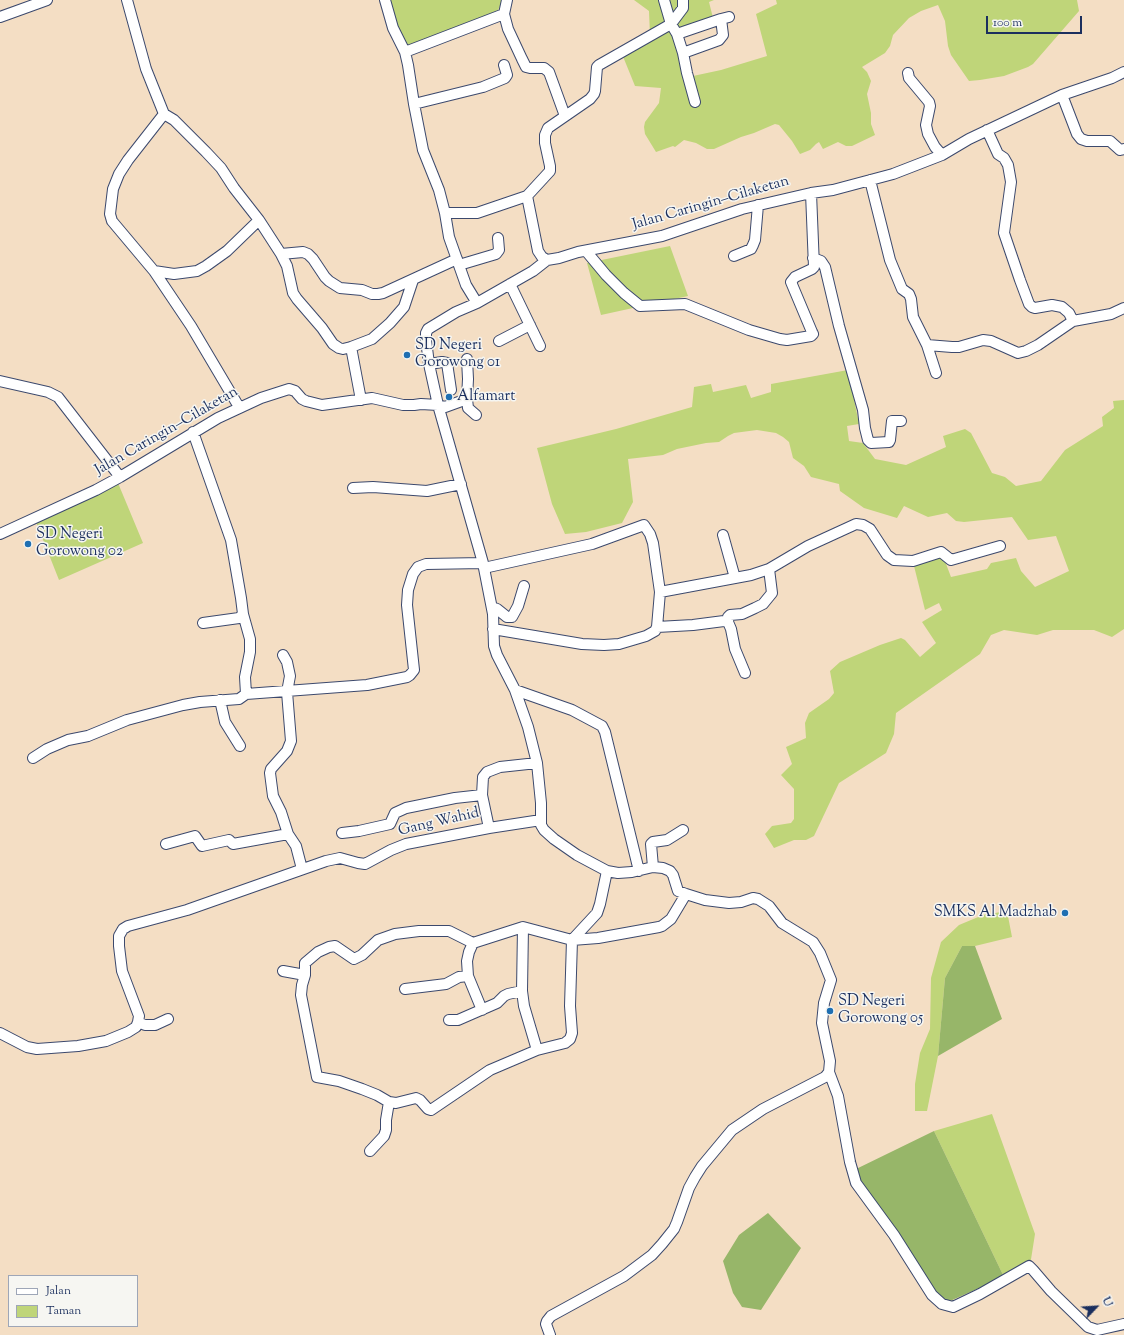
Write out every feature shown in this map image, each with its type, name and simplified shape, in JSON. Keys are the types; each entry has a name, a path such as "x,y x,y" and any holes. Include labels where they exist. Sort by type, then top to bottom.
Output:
{"street":[{"path":"1,13 47,0"},
{"path":"127,0 146,69 164,114 174,120 221,168 234,188 259,220 281,254 287,266 293,293 322,328 333,344 342,349 372,339 390,323 404,307 412,280"},
{"path":"385,0 393,28 405,52 423,150 439,190 450,236 466,285 477,303"},
{"path":"507,0 504,14 508,29 522,59 526,67 544,68 549,72 565,116"},
{"path":"664,0 671,24 677,34 695,102"},
{"path":"445,213 477,213 527,196 550,171 545,143 545,135 548,128 590,99 595,91 597,67 599,65 671,24 683,8 683,0"},
{"path":"405,52 504,14"},
{"path":"677,34 725,18 723,35 719,40 683,54"},
{"path":"414,104 482,87 505,78 507,75 504,65"},
{"name":"Jalan Caringin–Cilaketan","path":"0,534 96,490 193,432 239,407 289,389 295,391 302,399 306,401 322,405 372,398 402,405 438,405 429,364 426,340 426,333 428,329 456,312 477,303 533,271 547,260 662,236 742,209 811,193 833,190 893,174 942,155 987,130 1062,96 1112,78 1124,72"},
{"path":"908,74 909,78 929,102 930,106 926,125 935,147 942,155"},
{"path":"1062,96 1077,134 1081,138 1087,141 1110,141 1120,150 1124,149"},
{"path":"164,114 119,174 113,189 110,214 112,221 154,271 191,326 239,407"},
{"path":"987,130 998,154 1004,158 1008,165 1011,182 1004,234 1029,304 1035,308 1052,305 1062,307 1069,313 1073,321"},
{"path":"870,180 890,260 902,289 909,294 913,317 927,345 936,373"},
{"path":"586,251 606,275 640,306 685,304 748,330 787,340 811,336 813,334 791,282 795,277 814,267 811,193"},
{"path":"527,196 538,251 542,257 547,260"},
{"path":"734,256 751,250 755,240 758,205"},
{"path":"154,271 174,274 197,271 227,251 259,220"},
{"path":"281,254 303,252 308,254 325,277 340,288 362,290 372,294 378,294 458,262 496,254 499,250 498,238"},
{"path":"813,258 821,261 825,267 837,319 863,410 868,440 871,443 889,442 892,422 901,421"},
{"path":"510,284 540,346"},
{"path":"927,345 959,347 983,340 991,341 1018,352 1026,351 1038,345 1073,321 1123,312"},
{"path":"499,341 530,325"},
{"path":"351,347 361,400"},
{"path":"467,359 468,408 476,415"},
{"path":"429,364 442,362 447,363 451,390"},
{"path":"0,381 48,392 58,397 120,477"},
{"path":"435,392 451,390 467,395"},
{"path":"438,405 445,407 467,395"},
{"path":"438,405 483,566 492,607 494,646 515,690 528,727 537,763 541,820 544,830 554,839 577,854 607,871 618,873 639,871 653,867 663,868 670,871 673,875 678,891 686,894 705,900 729,903 741,902 753,898 758,899 769,906 782,923 813,942 820,953 831,980 824,1003 822,1023 830,1060 829,1072 838,1096 850,1162 856,1184 894,1235 932,1295 942,1304 953,1307 980,1294 1029,1266 1051,1291 1088,1327 1098,1330 1124,1324"},
{"path":"193,432 215,492 230,540 243,614 250,639 250,652 245,677 246,694"},
{"path":"353,488 373,487 427,491 461,484"},
{"path":"660,592 751,575 769,569 808,546 856,524 863,525 870,529 887,555 894,560 913,561 941,552 951,560 1000,546"},
{"path":"33,758 47,749 68,740 88,736 127,720 184,705 239,699 246,694 367,685 407,677 414,670 407,605 408,590 413,574 418,567 426,564 483,566 592,544 644,525 646,527 653,543 660,592 657,628 655,631 646,636 619,644 604,645 567,642 493,629"},
{"path":"723,535 735,578"},
{"path":"746,673 735,649 728,617 730,615 742,614 763,604 772,593 769,569"},
{"path":"492,607 507,617 512,617 518,606 524,586"},
{"path":"203,623 239,618 243,614"},
{"path":"657,628 724,621 728,622"},
{"path":"283,655 288,666 290,676 286,692 291,741 287,751 271,769 272,796 281,812 288,834 296,846 302,869"},
{"path":"515,690 572,710 602,726 605,732 639,871"},
{"path":"220,700 225,722 240,746"},
{"path":"489,828 482,795 483,777 486,772 500,767 537,763"},
{"path":"342,833 390,824 395,813 406,808 455,798 482,795"},
{"name":"Gang Wahid","path":"138,1022 139,1016 122,971 119,946 119,936 123,929 128,926 187,910 302,869 340,858 358,864 365,864 406,844 489,828 541,820"},
{"path":"653,867 651,844 653,842 667,840 683,830"},
{"path":"166,844 195,836 202,846 229,840 233,844 288,834"},
{"path":"607,871 597,913 572,940 570,1006 572,1033 570,1039 565,1044 537,1050 490,1070 431,1110 416,1098 396,1103 389,1102 377,1095 339,1081 317,1077 301,995 305,975 305,964 318,952 335,946 354,959 362,955 378,940 395,934 419,931 449,931 473,943 523,927 572,940 598,938 662,926 675,914 686,894"},
{"path":"523,927 522,991 524,1006 537,1050"},
{"path":"473,943 467,961 468,976 482,1010"},
{"path":"283,971 305,975"},
{"path":"405,989 446,984 459,977 468,976"},
{"path":"449,1020 458,1020 497,1004 504,996 508,994 522,991"},
{"path":"0,1033 27,1047 37,1049 78,1046 106,1041 128,1032 136,1027 138,1022 146,1025 155,1025 168,1019"},
{"path":"550,1335 546,1324 551,1316 624,1276 652,1255 662,1244 674,1229 689,1188 695,1177 702,1166 732,1130 763,1109 825,1077 829,1072"},
{"path":"370,1151 384,1136 389,1102"}],"green space":[{"path":"384,0 503,0 498,10 475,23 404,50"},
{"path":"634,0 714,0 709,2 714,22 678,32 693,76 721,70 767,56 756,14 777,4 776,0 1077,0 1079,11 1033,64 1004,76 969,81 951,55 948,46 945,21 938,5 921,11 909,18 893,35 890,46 885,53 862,67 867,72 871,81 867,94 871,113 871,124 875,135 852,146 846,146 838,142 823,149 819,142 810,150 800,154 779,125 775,124 714,149 707,149 696,143 684,140 675,147 673,146 656,152 645,134 644,127 645,122 659,103 661,88 635,86 622,54 650,36 649,11"},
{"path":"670,246 688,296 601,315 587,263"},
{"path":"848,370 859,424 847,426 849,441 863,443 875,459 906,465 946,447 943,436 965,429 971,433 992,473 1005,477 1016,486 1041,481 1065,450 1103,426 1102,417 1114,408 1113,401 1124,400 1124,629 1112,637 1094,630 1053,630 1037,635 1004,630 991,635 980,654 896,713 894,734 886,753 839,783 814,836 806,840 794,840 774,848 765,834 772,826 791,823 794,819 794,789 781,775 792,764 786,747 806,738 805,723 809,713 829,699 834,693 830,671 840,662 901,638 905,640 920,657 936,643 922,622 942,610 939,603 925,610 913,562 943,556 951,577 987,569 991,563 1016,558 1021,571 1035,587 1069,571 1056,536 1028,540 1012,517 964,522 956,521 947,513 928,517 904,506 897,518 864,508 840,491 839,484 811,477 804,466 793,458 789,442 783,437 776,433 757,430 734,433 719,442 677,449 663,455 628,459 633,502 622,523 586,532 565,534 552,504 537,448 616,429 692,407 694,387 711,384 713,392 746,385 751,398 771,392 771,384"},
{"path":"118,483 143,543 59,580 36,522"},
{"path":"1007,911 1012,937 975,946 962,946 945,978 938,1056 927,1111 915,1111 915,1084 920,1053 930,1029 931,978 941,942 959,925 983,915"},
{"path":"962,946 975,946 1002,1019 938,1056 945,978"},
{"path":"992,1114 1035,1234 1029,1272 1004,1277 934,1131"},
{"path":"934,1131 1004,1277 941,1305 852,1171"},
{"path":"768,1213 801,1248 761,1310 742,1307 733,1293 723,1261 739,1235"}],"place":[{"name":"SD Negeri Gorowong 01","path":"407,355"},
{"name":"Alfamart","path":"449,397"},
{"name":"SD Negeri Gorowong 02","path":"28,544"},
{"name":"SMKS Al Madzhab","path":"1065,913"},
{"name":"SD Negeri Gorowong 05","path":"830,1011"}]}
